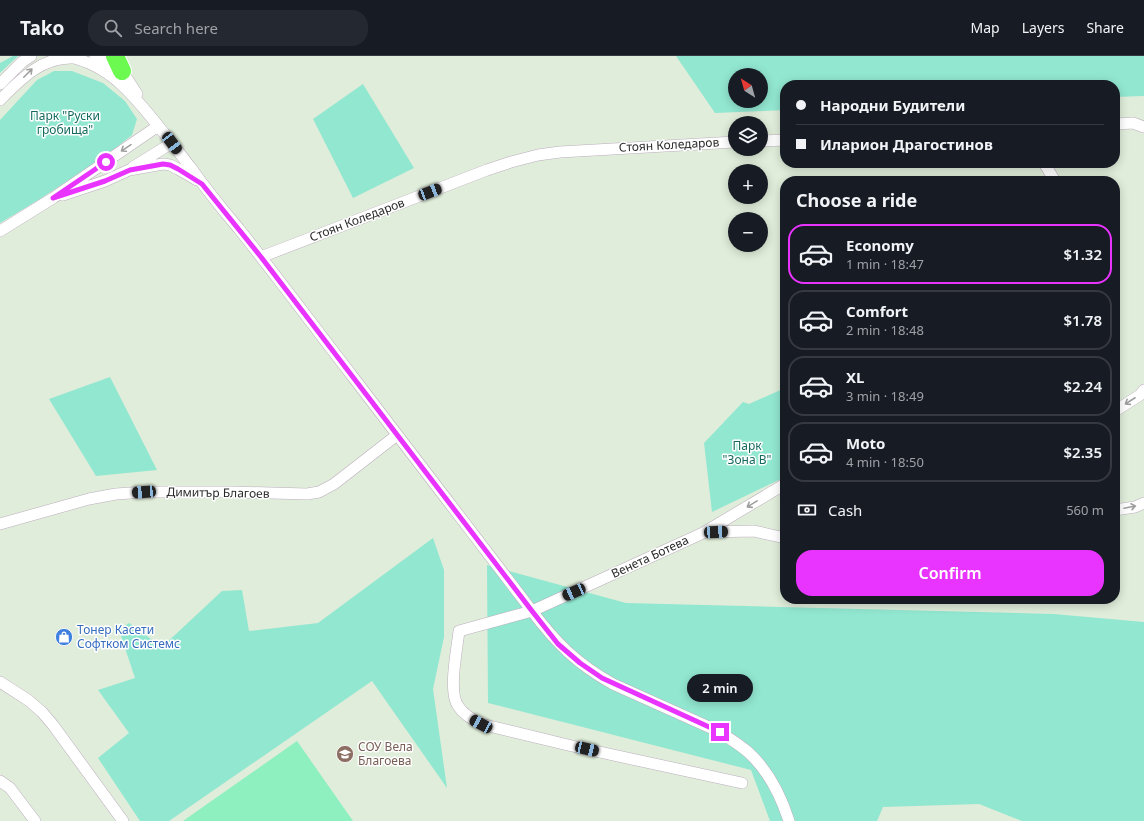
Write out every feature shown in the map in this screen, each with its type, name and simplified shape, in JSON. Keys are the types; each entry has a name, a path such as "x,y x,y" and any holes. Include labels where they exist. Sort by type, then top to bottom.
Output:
{"street":[{"path":"0,84 22,62 31,56"},
{"path":"95,56 108,62 119,64 158,126"},
{"path":"0,100 41,62 51,58 61,57 73,58 101,70 127,90 172,143 202,184 261,257 558,644 580,663 613,684 720,732 735,742 759,764 780,796 789,821"},
{"path":"1120,124 1133,123 1144,127"},
{"path":"0,231 53,198 158,126"},
{"path":"768,141 780,140"},
{"name":"Стоян Коледаров","path":"261,257 487,170 538,155 580,150 728,142"},
{"path":"53,198 105,181 130,170 172,143"},
{"path":"130,170 163,164 170,165 202,184"},
{"path":"1120,408 1144,390"},
{"name":"Димитър Благоев","path":"0,524 89,499 116,494 144,492 306,494 319,492 334,484 397,434"},
{"name":"Венета Ботева","path":"742,783 572,746 481,724 470,718 457,705 454,693 459,631 532,611 703,533 780,487"},
{"path":"1120,509 1135,507 1144,503"},
{"path":"703,533 754,530 780,537"},
{"path":"0,682 28,700 46,716 123,821"},
{"path":"0,781 10,788 34,821"}],"green space":[{"path":"13,56 18,56 0,73 0,63"},
{"path":"676,56 1144,56 1144,96 1120,97 1120,80 780,80 780,110 715,113"},
{"name":"Парк \"Руски гробища\"","path":"54,71 72,71 103,83 125,101 137,119 132,135 108,154 40,199 0,223 0,120 37,80"},
{"path":"363,84 414,168 353,198 313,119"},
{"path":"110,377 157,470 96,476 49,399"},
{"name":"Парк \"Зона В\"","path":"780,390 780,479 712,512 704,443 743,402 749,404"},
{"path":"433,538 444,570 444,637 433,689 447,788 372,681 169,821 140,821 98,758 129,733 98,690 135,678 119,630 129,623 162,647 222,591 242,590 249,631 318,623"},
{"path":"487,565 626,603 1054,614 1144,622 1144,821 1022,821 979,804 883,807 877,821 770,821 751,770 488,703"},
{"path":"297,741 353,821 183,821"}],"place":[{"name":"Тонер Касети Софтком Системс","path":"64,637"},
{"name":"СОУ Вела Благоева","path":"345,754"}],"route":[{"path":"106,162 53,198 87,188 130,170 163,164 170,165 178,169 202,184 261,257 558,644 580,663 613,684 720,732"}]}
